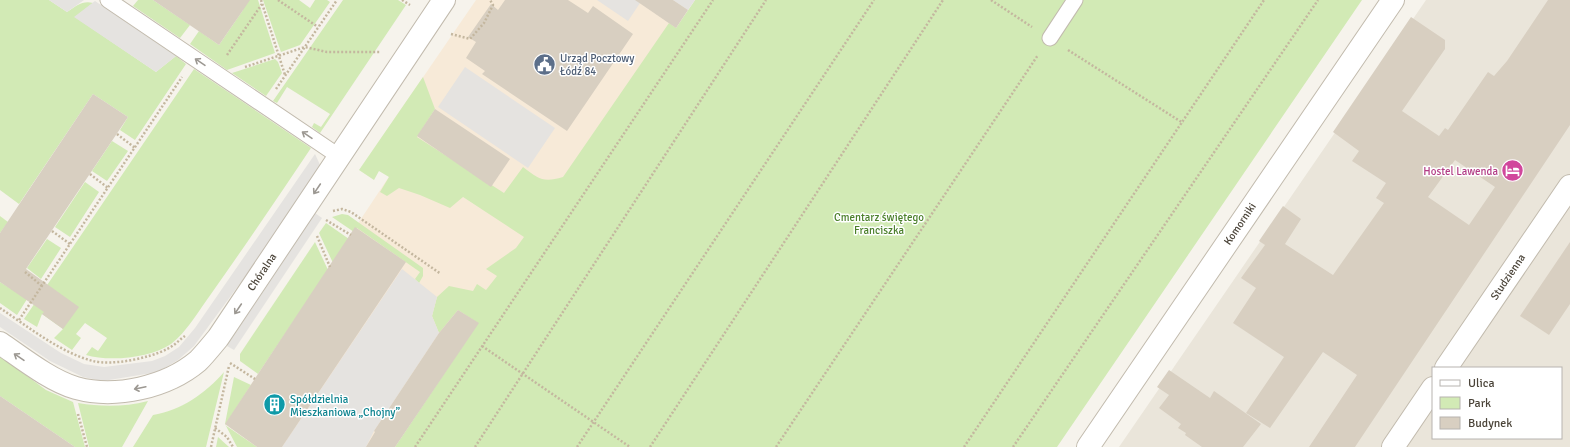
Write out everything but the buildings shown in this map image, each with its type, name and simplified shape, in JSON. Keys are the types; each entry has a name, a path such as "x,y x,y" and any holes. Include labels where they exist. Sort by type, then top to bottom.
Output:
{"street":[{"name":"Chóralna","path":"0,343 41,371 75,388 102,393 126,391 151,385 177,375 198,361 215,342 444,0"},
{"name":"Komorniki","path":"1088,447 1393,0"},
{"name":"Studzienna","path":"1447,367 1570,186"},
{"path":"1393,447 1432,389"}],"lane":[{"path":"108,0 340,157"},
{"path":"1050,38 1075,0"}],"path":[{"path":"261,0 286,76"},
{"path":"278,0 318,27"},
{"path":"265,106 336,0"},
{"path":"402,0 411,6 416,0"},
{"path":"447,32 470,40 484,23 493,5 490,0"},
{"path":"415,447 713,0"},
{"path":"475,447 766,0"},
{"path":"577,447 874,0"},
{"path":"650,447 943,0"},
{"path":"991,0 1182,123"},
{"path":"964,447 1264,0"},
{"path":"1013,447 1318,0"},
{"path":"217,74 262,4"},
{"path":"484,23 487,26"},
{"path":"776,447 1050,38"},
{"path":"376,58 384,45"},
{"path":"217,74 305,47 327,52 380,52"},
{"path":"19,320 195,59"},
{"path":"117,134 135,148"},
{"path":"90,174 108,188"},
{"path":"331,211 342,209 351,212 441,274"},
{"path":"326,220 351,235"},
{"path":"52,231 70,244"},
{"path":"316,234 330,266"},
{"path":"25,272 42,286"},
{"path":"0,308 66,350 93,361 108,362 155,355 168,349 189,331"},
{"path":"215,342 230,363 255,379"},
{"path":"482,346 630,447"},
{"path":"211,447 230,363"},
{"path":"215,428 228,437 233,447"}],"shaded area":[{"path":"49,0 84,0 67,12"},
{"path":"476,0 672,0 688,10 395,447 257,447 225,424 402,157 486,212 380,140"},
{"path":"597,0 642,0 628,21"},
{"path":"673,0 695,0 688,10"},
{"path":"1426,0 1570,0 1570,447 1119,447"},
{"path":"95,1 176,56 156,72 74,17"},
{"path":"465,67 555,128 528,168 438,107"},
{"path":"315,154 321,167 255,263 194,346 178,360 158,372 103,381 83,377 50,361 0,327 0,313 61,353 84,364 104,367 152,361 165,356 179,347 195,328"},
{"path":"315,213 322,218 234,350 227,346"},
{"path":"402,269 437,297 432,316 439,333 374,431 366,447 282,447"}],"green space":[{"path":"0,0 49,0 67,12 83,3 93,3 75,17 156,72 176,56 186,64 135,140 120,130 128,117 93,94 19,204 0,190"},
{"path":"138,0 153,0 190,25 180,38 133,6"},
{"path":"228,0 258,0 275,53 227,70 190,44 199,31 219,45 243,10"},
{"path":"263,0 299,0 310,8 315,0 327,0 330,2 300,45 281,52"},
{"path":"343,0 398,0 406,5 320,133 312,127 314,123 321,127 330,114 287,87 277,103 273,101"},
{"name":"Cmentarz świętego Franciszka","path":"695,0 1362,0 1057,447 395,447 478,323 458,310 439,333 432,316 437,297 449,286 473,291 477,284 486,290 497,276 486,269 516,248 524,237 463,197 450,208 399,188 387,196 380,192 389,177 379,171 374,180 359,170 423,77 435,109 417,137 504,193 523,167 537,177 546,180 563,177 669,23 676,28"},
{"path":"275,59 278,62 282,73 266,96 232,73"},
{"path":"194,69 311,148 249,240 197,314 177,339 163,349 153,353 118,358 95,357 86,355 92,347 98,351 107,338 85,323 76,334 81,338 72,350 54,338 63,329 42,314 37,327 24,319"},
{"path":"112,141 128,151 107,181 92,171"},
{"path":"85,182 99,192 70,237 55,227"},
{"path":"342,214 348,215 423,268 423,276 419,283 415,279 420,272 357,228 354,232 332,217"},
{"path":"0,216 8,222 0,233"},
{"path":"326,223 349,239 333,263 319,233"},
{"path":"47,239 61,248 41,279 27,268"},
{"path":"315,242 328,270 258,374 240,361 240,354"},
{"path":"0,282 11,289 34,288 17,315 0,303"},
{"path":"0,356 46,390 73,402 85,447 75,447 0,396"},
{"path":"224,372 206,447 133,447 153,415 173,410 192,400 217,380"},
{"path":"234,377 251,385 225,424"},
{"path":"148,401 122,447 89,447 78,403 113,406"},
{"path":"226,426 257,447 237,447"},
{"path":"218,437 229,447 216,447"}],"place":[{"name":"Urząd Pocztowy Łódź 84","path":"544,64"},
{"name":"Hostel Lawenda","path":"1513,171"},
{"name":"Spółdzielnia Mieszkaniowa „Chojny”","path":"274,405"}]}
